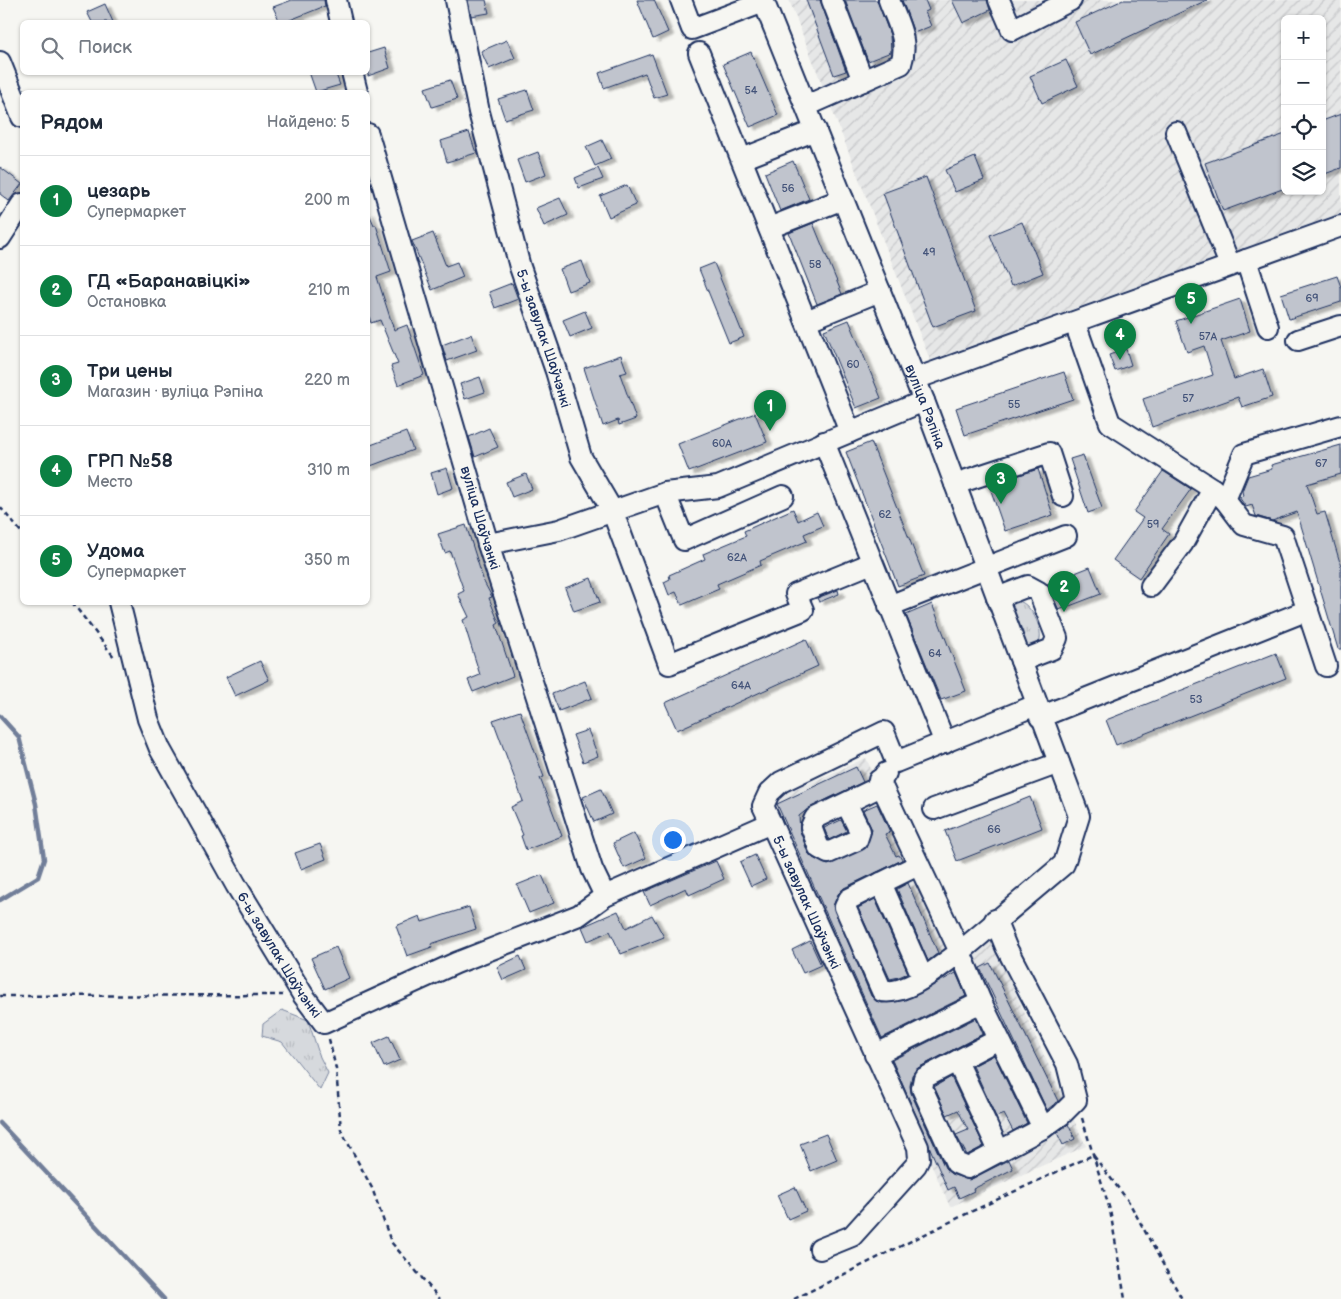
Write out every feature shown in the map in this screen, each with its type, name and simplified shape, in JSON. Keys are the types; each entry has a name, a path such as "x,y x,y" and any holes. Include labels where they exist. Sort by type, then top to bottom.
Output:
{"street":[{"path":"336,0 341,20"},
{"name":"5-ы завулак Шаўчэнкі","path":"456,0 479,112 520,267 556,371 581,457 612,510 669,664 803,610 796,594 872,563"},
{"path":"681,0 692,29 764,1"},
{"path":"832,0 863,81"},
{"path":"806,106 901,64 906,50 904,39 889,0"},
{"path":"999,0 1012,30 1071,0"},
{"name":"вуліца Рэпіна","path":"764,1 924,401 1038,711 1079,816 1064,864 995,920"},
{"path":"699,53 850,432"},
{"path":"0,62 20,112"},
{"path":"353,75 356,90"},
{"path":"742,159 816,130"},
{"path":"1176,132 1268,327"},
{"name":"вуліца Шаўчэнкі","path":"370,141 488,544 583,842 592,869 605,896"},
{"path":"769,228 844,199"},
{"path":"0,238 20,207"},
{"path":"915,379 1341,226"},
{"path":"806,321 880,291"},
{"path":"1075,323 1110,423 1219,494 1244,526 1283,536 1326,666"},
{"path":"1298,340 1341,326"},
{"path":"488,544 559,530 665,493 718,488 924,401"},
{"path":"1151,586 1219,494 1244,454 1341,426"},
{"path":"824,442 944,743"},
{"path":"955,484 1049,453 1063,496"},
{"path":"665,493 684,540 783,496"},
{"path":"889,606 985,566 1066,536"},
{"path":"997,598 1028,586 1039,592 1057,638 1052,649 1021,662"},
{"name":"6-ы завулак Шаўчэнкі","path":"120,605 148,719 160,749 236,885 303,995 324,1023 456,963 579,915 605,896"},
{"path":"846,803 875,789 879,780 896,762 1308,610"},
{"path":"771,823 763,806 769,793 781,782 884,732 896,762"},
{"path":"934,810 1059,763"},
{"path":"879,780 960,952 981,1002 1043,1128"},
{"name":"5-ы завулак Шаўчэнкі","path":"605,896 771,823 918,1147 919,1159 916,1166 852,1236 820,1249"},
{"path":"918,865 849,899 845,907 882,991 894,993 923,978 960,952 995,920 1006,947 1067,1064 1076,1100 1061,1115 1043,1128 968,1168 956,1163 922,1088 924,1078 999,1039"},
{"path":"881,883 923,978"},
{"path":"875,1055 981,1002"},
{"path":"957,1061 1000,1151"}],"path":[{"path":"0,507 20,532"},
{"path":"74,605 116,659"},
{"path":"0,996 303,995"},
{"path":"324,1023 336,1069 342,1130 372,1188 391,1242 440,1299"},
{"path":"1076,1100 1110,1210 1125,1299"},
{"path":"794,1299 964,1215 1094,1155"},
{"path":"1094,1155 1129,1202 1182,1299"}],"shaded area":[{"path":"789,0 1341,0 1341,214 930,360"},
{"path":"866,758 951,945 988,934 1086,1146 950,1207 769,801"}],"green space":[{"path":"1018,601 1028,607 1033,613 1039,628 1040,641 1037,645 1025,649 1010,605"},
{"path":"282,1010 308,1020 320,1057 328,1073 320,1090 282,1042 262,1036 263,1024"}],"building":[{"path":"292,0 324,0 325,6 290,20 279,20 273,7"},
{"path":"468,0 486,0 489,13 471,16"},
{"path":"637,0 654,0 668,32 653,39"},
{"path":"806,0 820,0 846,71 834,75"},
{"path":"845,0 877,0 890,35 891,52 868,61"},
{"path":"902,0 925,0 929,10 925,12 931,26 914,33"},
{"path":"952,0 987,0 990,10 963,23"},
{"path":"1123,0 1207,0 1090,55 1075,22"},
{"path":"105,4 112,20 91,20 87,12"},
{"path":"507,40 515,58 489,69 481,51"},
{"path":"384,48 390,68 368,76 370,75 370,52"},
{"path":"751,52 778,115 750,127 723,64"},
{"path":"652,54 667,94 654,98 645,73 604,88 599,73"},
{"path":"1066,60 1078,86 1042,103 1030,76"},
{"path":"310,75 336,75 340,85 315,90"},
{"path":"450,80 457,99 432,107 425,88"},
{"path":"527,90 534,110 505,119 498,99"},
{"path":"1341,114 1341,168 1326,174 1326,150 1326,120"},
{"path":"469,132 476,153 447,162 441,141"},
{"path":"1281,135 1281,189 1223,211 1205,163"},
{"path":"602,140 611,159 595,166 586,147"},
{"path":"538,152 546,174 525,182 517,160"},
{"path":"975,157 984,180 955,192 945,170"},
{"path":"793,161 809,199 780,211 765,173"},
{"path":"0,167 20,182 20,187 9,201 0,194"},
{"path":"598,168 603,179 579,188 575,178"},
{"path":"926,177 976,311 933,327 883,193"},
{"path":"627,185 636,205 609,217 600,196"},
{"path":"560,198 568,215 544,226 536,208"},
{"path":"370,216 374,225 376,225 391,272 377,277 394,330 407,325 424,375 398,385 391,366 398,364 380,320 371,323"},
{"path":"1022,222 1043,273 1011,286 990,235"},
{"path":"813,223 842,294 817,304 789,233"},
{"path":"433,233 446,266 457,262 463,277 432,290 412,241"},
{"path":"582,261 590,283 568,291 560,269"},
{"path":"714,263 744,337 729,343 699,269"},
{"path":"1337,276 1341,287 1341,302 1289,319 1281,294"},
{"path":"512,283 518,299 495,308 489,292"},
{"path":"1240,299 1250,331 1221,341 1234,379 1263,369 1272,397 1242,407 1238,397 1152,427 1143,399 1213,375 1204,346 1187,352 1176,321"},
{"path":"585,311 592,328 570,337 563,320"},
{"path":"849,320 881,398 856,408 824,330"},
{"path":"471,334 477,350 447,361 442,345"},
{"path":"1126,349 1131,365 1115,371 1109,355"},
{"path":"621,355 627,372 620,374 636,419 619,425 618,420 603,426 584,368"},
{"path":"1064,372 1073,399 965,435 956,408"},
{"path":"480,377 485,392 465,399 460,384"},
{"path":"755,413 767,442 689,472 678,444"},
{"path":"489,428 498,447 475,457 469,437"},
{"path":"406,432 413,450 370,466 370,445"},
{"path":"871,442 924,576 898,586 846,452"},
{"path":"1341,445 1341,474 1307,484 1317,514 1325,512 1341,566 1341,649 1338,649 1297,512 1272,521 1256,516 1252,505 1246,507 1239,497 1243,496 1242,491 1248,476 1272,469 1271,465"},
{"path":"1083,455 1102,508 1088,513 1070,459"},
{"path":"447,468 453,488 437,494 431,473"},
{"path":"1038,469 1053,515 1005,531 989,485"},
{"path":"1163,471 1191,489 1162,529 1169,534 1139,578 1113,560 1143,518 1134,512"},
{"path":"526,474 532,489 512,497 506,482"},
{"path":"793,509 798,521 817,512 823,526 804,534 807,541 760,561 761,565 717,584 719,589 682,605 676,592 669,595 664,582 670,579 669,575 705,559 703,554 746,536 744,531"},
{"path":"466,525 484,582 492,597 489,598 499,623 496,625 513,676 473,692 468,680 480,675 463,620 469,617 458,594 464,591 450,551 445,553 438,534"},
{"path":"1090,567 1101,594 1059,610 1047,584"},
{"path":"591,578 600,602 574,611 565,588"},
{"path":"838,590 839,594 819,602 817,598"},
{"path":"932,604 966,691 941,700 906,615"},
{"path":"806,639 818,666 677,730 665,703"},
{"path":"1276,653 1286,678 1116,745 1106,720"},
{"path":"260,661 269,680 235,696 226,677"},
{"path":"585,681 592,698 559,711 552,694"},
{"path":"520,711 544,777 540,778 562,836 526,850 521,836 523,835 511,807 523,801 493,720"},
{"path":"588,730 598,756 583,762 573,735"},
{"path":"856,767 863,782 809,808 799,816 800,831 808,853 813,858 828,865 866,848 872,830 863,810 877,804 890,832 885,834 896,856 899,855 902,860 844,888 838,894 833,906 871,996 876,1001 882,1003 905,1000 956,973 966,996 882,1038 777,804"},
{"path":"601,789 612,814 594,822 583,797"},
{"path":"1030,797 1042,828 957,861 945,831"},
{"path":"841,820 847,831 829,840 824,828"},
{"path":"634,833 646,858 624,868 613,843"},
{"path":"320,844 326,859 301,869 295,853"},
{"path":"755,855 766,879 751,886 740,862"},
{"path":"716,861 724,879 689,895 686,888 650,905 644,892"},
{"path":"542,875 554,903 529,913 517,885"},
{"path":"908,883 938,953 928,961 897,889"},
{"path":"875,899 908,973 899,977 890,979 858,908"},
{"path":"469,907 476,929 431,944 432,947 407,956 396,926 420,916 422,922"},
{"path":"618,911 626,928 652,915 664,937 621,954 610,931 588,941 582,927"},
{"path":"810,941 821,965 803,973 792,950"},
{"path":"336,947 349,978 325,989 311,958"},
{"path":"520,956 526,970 503,980 497,967"},
{"path":"990,963 1058,1101 1047,1110 980,968"},
{"path":"976,1018 983,1034 918,1068 912,1075 910,1086 911,1093 945,1168 951,1174 969,1180 1009,1160 1013,1169 959,1198 954,1187 948,1190 892,1060"},
{"path":"389,1036 400,1060 384,1067 373,1043"},
{"path":"994,1055 1027,1123 1013,1131 1004,1114 996,1117 973,1066"},
{"path":"951,1077 984,1146 967,1155 956,1135 968,1130 958,1110 947,1115 934,1087"},
{"path":"1068,1124 1075,1139 1063,1145 1057,1133"},
{"path":"826,1134 837,1160 811,1171 800,1144"},
{"path":"795,1187 806,1211 788,1219 777,1195"}],"waterway":[{"path":"0,716 19,737 36,804 44,859 38,877 0,900"},
{"path":"0,1123 164,1299"}],"place":[{"name":"Удома","path":"1191,324"},
{"name":"ГРП №58","path":"1120,360"},
{"name":"цезарь","path":"770,431"},
{"name":"Три цены","path":"1001,504"},
{"name":"ГД «Баранавіцкі»","path":"1064,612"}]}
